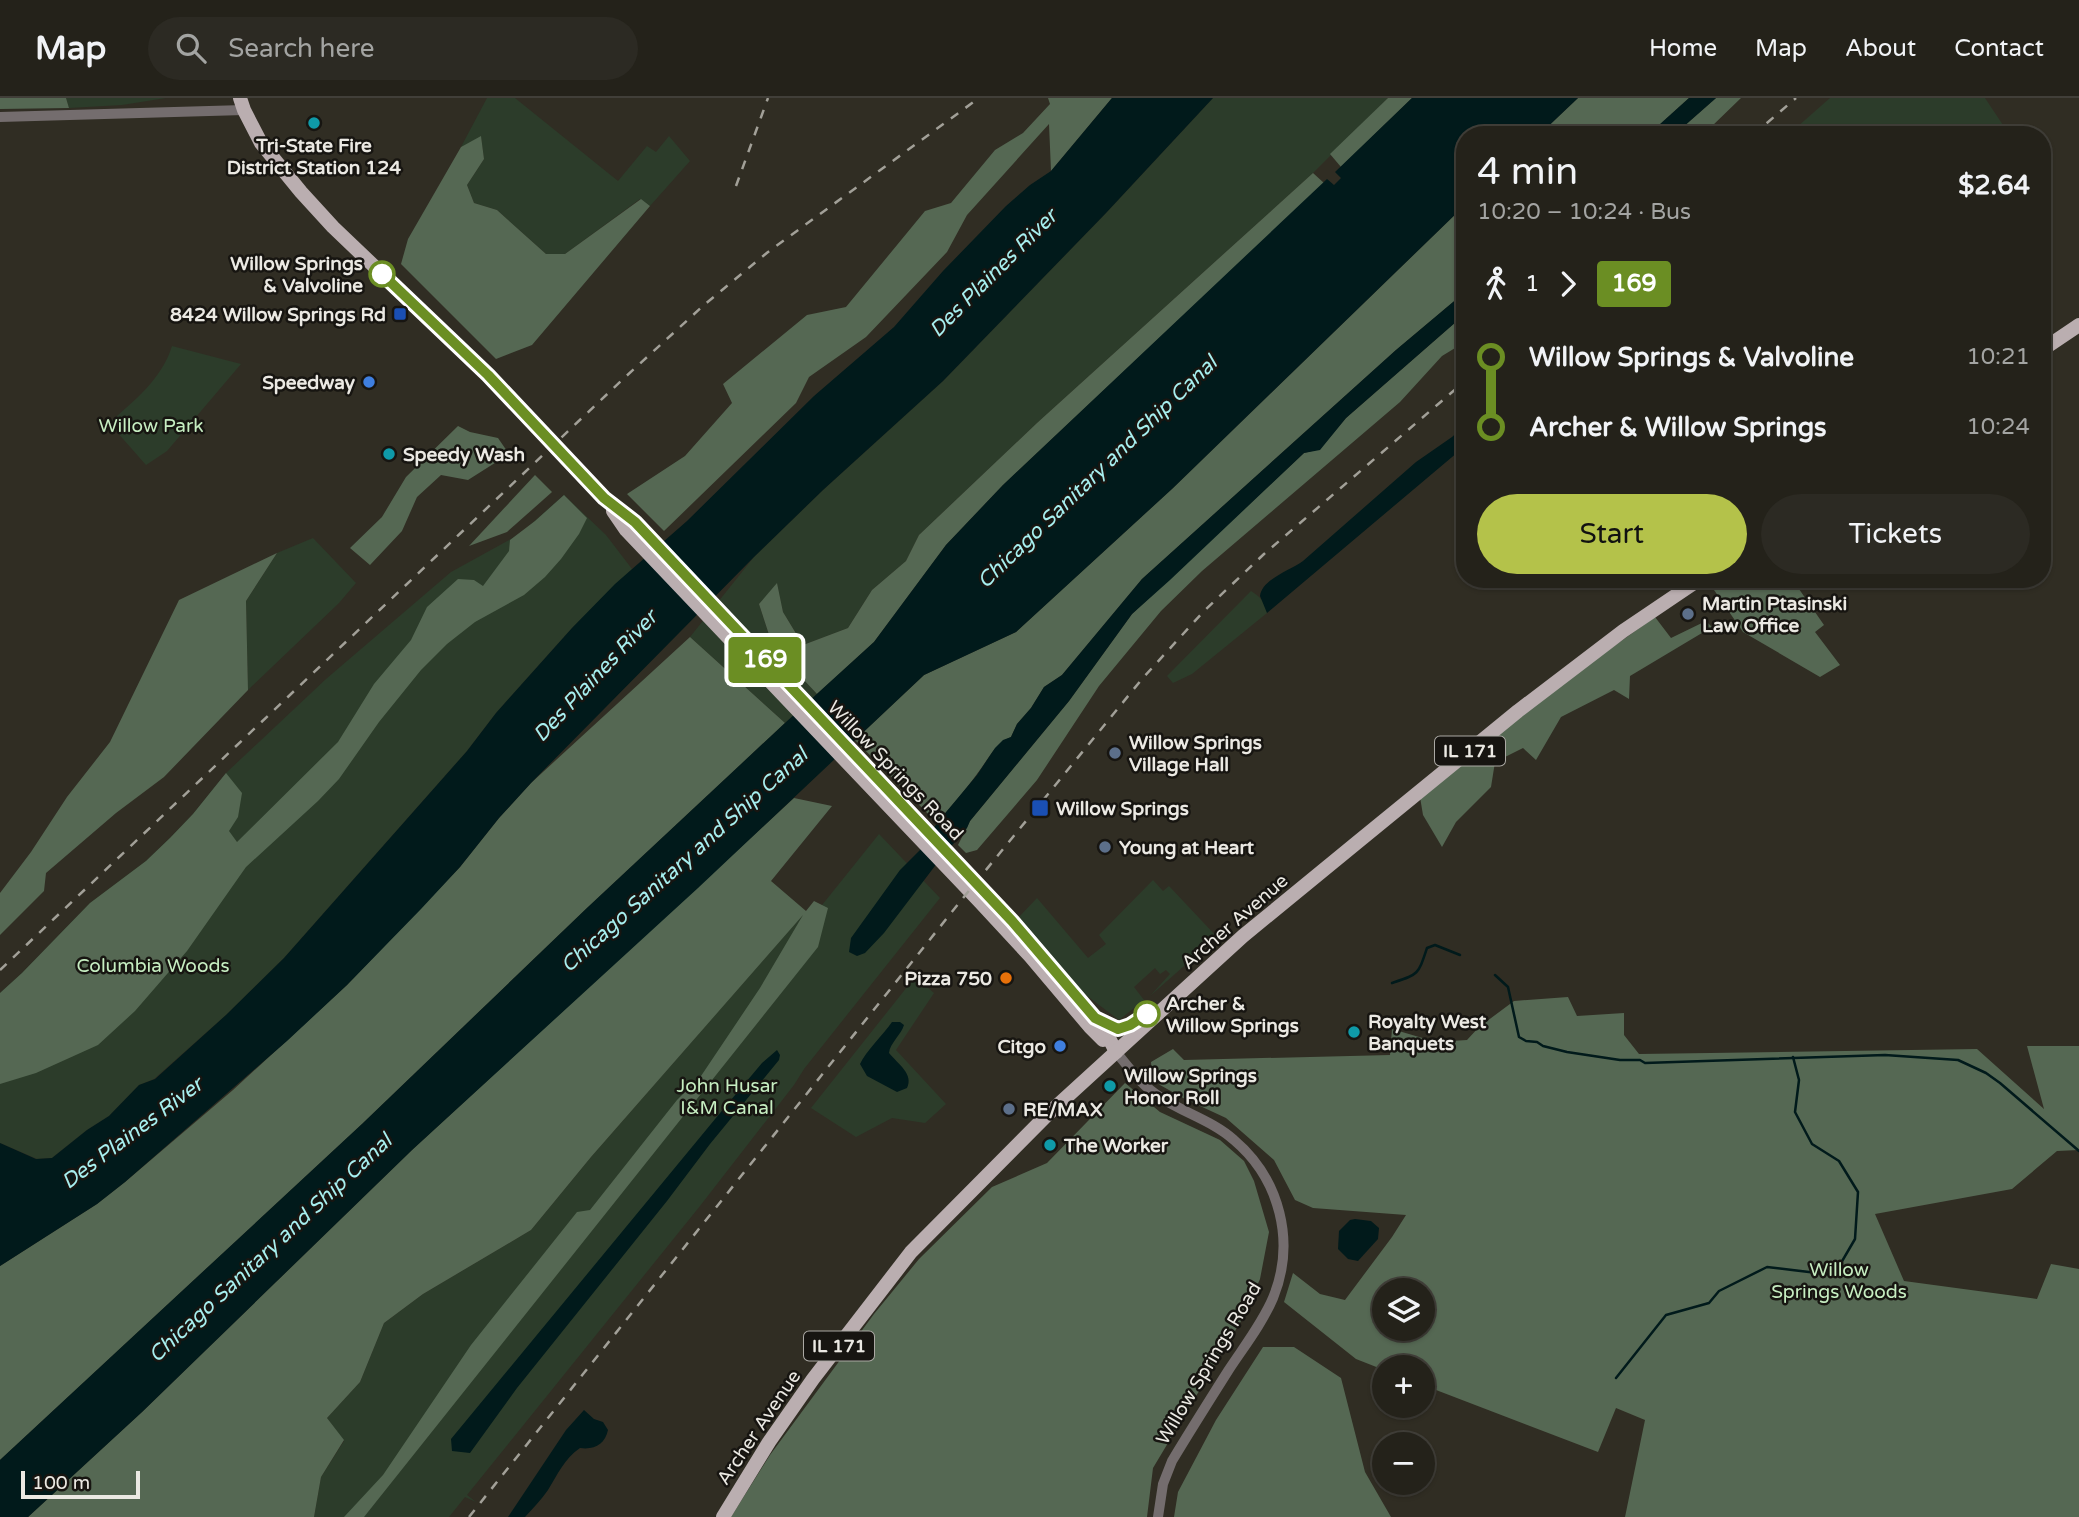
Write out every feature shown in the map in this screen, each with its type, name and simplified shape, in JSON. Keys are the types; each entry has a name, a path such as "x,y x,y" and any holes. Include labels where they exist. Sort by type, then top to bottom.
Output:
{"main road":[{"name":"Willow Springs Road","path":"242,104 269,156 301,192 349,243 488,375 1095,1018 1105,1030 1116,1052"},
{"path":"2051,344 2079,325"},
{"name":"Archer Avenue","path":"723,1517 813,1379 911,1252 1048,1114 1243,936 1518,711 1623,631 1687,588"},
{"name":"Willow Springs Road","path":"1021,939 1090,1027 1116,1052"},
{"path":"1095,1018 1118,1029 1168,1004"}],"street":[{"path":"0,117 242,104"},
{"name":"Willow Springs Road","path":"1116,1052 1146,1087 1231,1136 1247,1151 1270,1183 1283,1227 1283,1262 1271,1302 1172,1461 1163,1484 1158,1517"}],"green space":[{"path":"0,98 66,98 69,108 0,109"},
{"path":"66,98 166,98 122,105 69,108"},
{"path":"487,98 515,98 618,181 647,146 656,152 669,136 690,161 650,206 640,199 565,254 546,254 497,210 474,203 467,185 484,159 481,137 461,147"},
{"path":"1048,98 1112,98 1051,171 1049,124 967,215 947,252 866,337 809,377 796,403 664,531 627,494 685,456 732,403 723,384 807,315 846,307 925,211 951,203 995,150 1023,133 1050,104"},
{"path":"1213,98 1388,98 1313,173 1037,423 919,535 906,561 872,590 848,628 803,645 783,612 777,584 759,604 773,647 817,694 785,723 690,637 754,557 943,381"},
{"path":"1388,98 1412,98 1341,167 1330,154"},
{"path":"1578,98 1689,98 1658,126 1548,126"},
{"path":"1716,98 1741,98 1712,126 1684,126"},
{"path":"1830,98 1985,98 2004,126 1798,126"},
{"path":"481,136 484,159 467,185 474,203 497,210 546,254 565,254 641,199 650,206 532,345 496,359 401,264 408,239 461,147"},
{"path":"1313,173 1324,183 1003,485 946,545 874,642 817,694 773,647 759,604 777,583 783,612 803,645 848,628 872,590 906,561 919,535 1037,423"},
{"path":"1456,214 1456,300 1396,350 1142,579 1062,675 1044,687 1017,724 1011,737 996,748 968,787 937,823 855,740 924,675 1016,632 1173,488"},
{"path":"1456,322 1456,347 1442,356 1400,402 1202,571 1161,611 1099,686 1037,780 977,850 966,853 958,845 970,821 1069,701 1132,614 1304,453 1320,449 1346,418"},
{"name":"Willow Park","path":"172,346 241,364 167,451 146,465 109,423 154,379"},
{"path":"458,426 470,432 498,438 509,454 468,480 441,475 417,497 402,531 370,565 350,548 382,517 406,477"},
{"path":"535,475 552,492 507,532 469,546"},
{"name":"Columbia Woods","path":"564,495 606,535 632,569 572,628 284,958 226,1015 154,1079 139,1085 109,1116 52,1158 37,1159 0,1143 0,993 90,903 146,861 170,838 226,773 326,679 451,572 520,534"},
{"path":"564,495 587,518 561,559 524,595 475,622 447,644 421,670 379,722 339,779 246,867 187,951 135,1011 98,1045 36,1073 0,1084 0,993 90,903 146,861 170,838 226,773 242,793 238,817 229,831 237,842 338,742 374,684 411,640 427,607 458,579 474,580 483,586 509,551 510,540"},
{"path":"313,538 356,583 339,603 248,690 246,601 277,553"},
{"path":"277,553 246,601 248,690 164,777 116,813 46,873 44,891 0,935 0,893 67,797 110,742 179,600"},
{"path":"1798,588 1824,625 1815,632 1840,665 1820,677 1743,632 1714,590"},
{"path":"1251,591 1262,600 1267,613 1192,674 1173,683 1167,676"},
{"path":"1655,617 1671,638 1706,621 1712,627 1630,676 1629,699 1614,690 1561,717 1536,760 1523,748 1495,762 1491,787 1456,822 1442,847 1423,815 1420,797 1541,698"},
{"path":"690,637 785,723 362,1124 0,1460 0,1266 97,1204 233,1090 347,985 460,867 531,783"},
{"path":"794,798 832,806 771,881 806,911 814,901 828,908 818,947 364,1517 344,1517 383,1475 471,1345 577,1212 590,1210 677,1100 701,1076 760,988 803,915 591,1157 531,1230 423,1294 384,1323 360,1382 327,1418 344,1440 321,1477 314,1517 28,1517 142,1412 412,1150"},
{"name":"John Husar I&M Canal","path":"879,834 940,898 804,1069 700,1206 467,1495 476,1502 465,1497 449,1517 314,1517 321,1477 344,1441 327,1418 360,1382 384,1323 423,1294 531,1230 591,1157 806,911 778,960"},
{"path":"1153,880 1163,891 1169,886 1217,937 1150,996 1170,974 1166,970 1160,974 1155,968 1134,987 1144,1000 1119,1020 1082,992 1019,917 1037,898 1088,958 1106,944 1099,935"},
{"path":"915,977 934,993 896,1050 946,1104 925,1123 892,1118 856,1137 811,1108"},
{"name":"Willow Springs Woods","path":"1568,997 1577,1016 1624,1013 1624,1035 1639,1054 1977,1049 2044,1109 2027,1046 2079,1046 2079,1150 2057,1151 2012,1189 1875,1214 1904,1281 2037,1299 2051,1264 2079,1269 2079,1517 1625,1517 1645,1420 1616,1408 1598,1452 1435,1390 1435,1355 1372,1355 1372,1365 1356,1359 1284,1302 1293,1273 1320,1294 1345,1300 1406,1215 1313,1208 1295,1200 1274,1160 1226,1118 1160,1085 1152,1075 1151,1062 1173,1049 1184,1060 1390,1055 1392,1029 1436,1042 1467,1040 1479,1027 1514,1001"},
{"path":"1125,1083 1160,1112 1220,1140 1244,1161 1254,1181 1269,1232 1260,1279 1244,1316 1153,1468 1147,1517 731,1517 770,1455 874,1314 919,1259 992,1187 1047,1163"},
{"path":"1263,1347 1294,1347 1341,1378 1365,1472 1372,1484 1372,1495 1378,1495 1391,1517 1174,1517 1178,1492 1216,1420"}],"water":[{"name":"Des Plaines River","path":"1112,98 1213,98 943,381 754,557 531,783 460,867 347,985 125,1182 97,1204 0,1266 0,1143 36,1159 52,1158 109,1116 139,1085 155,1079 226,1015 284,958 572,628 615,584 687,521 814,396 894,327 1006,206 1051,171"},
{"name":"Chicago Sanitary and Ship Canal","path":"1412,98 1578,98 1548,126 1456,126 1456,214 1173,488 1016,632 924,675 698,888 412,1150 142,1412 28,1517 0,1517 0,1460 874,642 946,545 1003,485 1327,179 1334,185 1341,178 1335,172"},
{"path":"1689,98 1716,98 1684,126 1658,126"},
{"path":"1456,300 1456,322 1346,418 1320,450 1304,453 1132,614 1069,701 970,821 884,933 865,953 857,956 849,952 851,938 995,748 1011,737 1017,724 1044,687 1062,675 1142,579 1396,350"},
{"path":"1456,433 1456,454 1267,613 1260,596 1266,585 1303,561 1416,462"},
{"path":"892,1022 904,1025 889,1053 904,1069 909,1083 907,1088 897,1092 867,1076 860,1064"},
{"path":"777,1050 779,1060 517,1388 470,1453 452,1451 451,1439 725,1107 762,1063"},
{"path":"1350,1220 1371,1221 1379,1228 1378,1239 1358,1261 1348,1259 1338,1249 1339,1231"},
{"path":"584,1410 594,1419 603,1422 608,1430 602,1442 595,1447 580,1448 570,1457 545,1494 525,1517 508,1517 566,1430"}],"waterway":[{"path":"1392,983 1408,978 1416,972 1422,964 1427,948 1435,945 1460,955"},
{"path":"1495,975 1508,987 1519,1037 1526,1041 1567,1052 1620,1060 1640,1060 1645,1063 1885,1055 1958,1060 2000,1083 2079,1151"},
{"path":"1616,1378 1666,1315 1709,1303 1719,1291 1767,1267 1834,1275 1855,1239 1858,1192 1839,1161 1812,1144 1795,1112 1799,1080 1793,1057"}],"railway":[{"path":"736,186 768,98"},
{"path":"0,970 704,305 768,252 979,98"},
{"path":"1763,126 1796,98"},
{"path":"469,1517 959,903 1142,679 1204,611 1264,554 1456,389"}],"bus line":[{"name":"169","path":"382,274 488,375 604,498 635,522 1025,935 1095,1018 1118,1029 1147,1014"}],"place":[{"name":"Tri-State Fire District Station 124","path":"314,123"},
{"name":"Willow Springs & Valvoline","path":"382,274"},
{"name":"8424 Willow Springs Rd","path":"400,314"},
{"name":"Speedway","path":"369,382"},
{"name":"Speedy Wash","path":"389,454"},
{"name":"Martin Ptasinski Law Office","path":"1688,614"},
{"name":"Willow Springs Village Hall","path":"1115,753"},
{"name":"Willow Springs","path":"1040,808"},
{"name":"Young at Heart","path":"1105,847"},
{"name":"Pizza 750","path":"1006,978"},
{"name":"Archer & Willow Springs","path":"1147,1014"},
{"name":"Royalty West Banquets","path":"1354,1032"},
{"name":"Citgo","path":"1060,1046"},
{"name":"Willow Springs Honor Roll","path":"1110,1086"},
{"name":"RE/MAX","path":"1009,1109"},
{"name":"The Worker","path":"1050,1145"}]}
